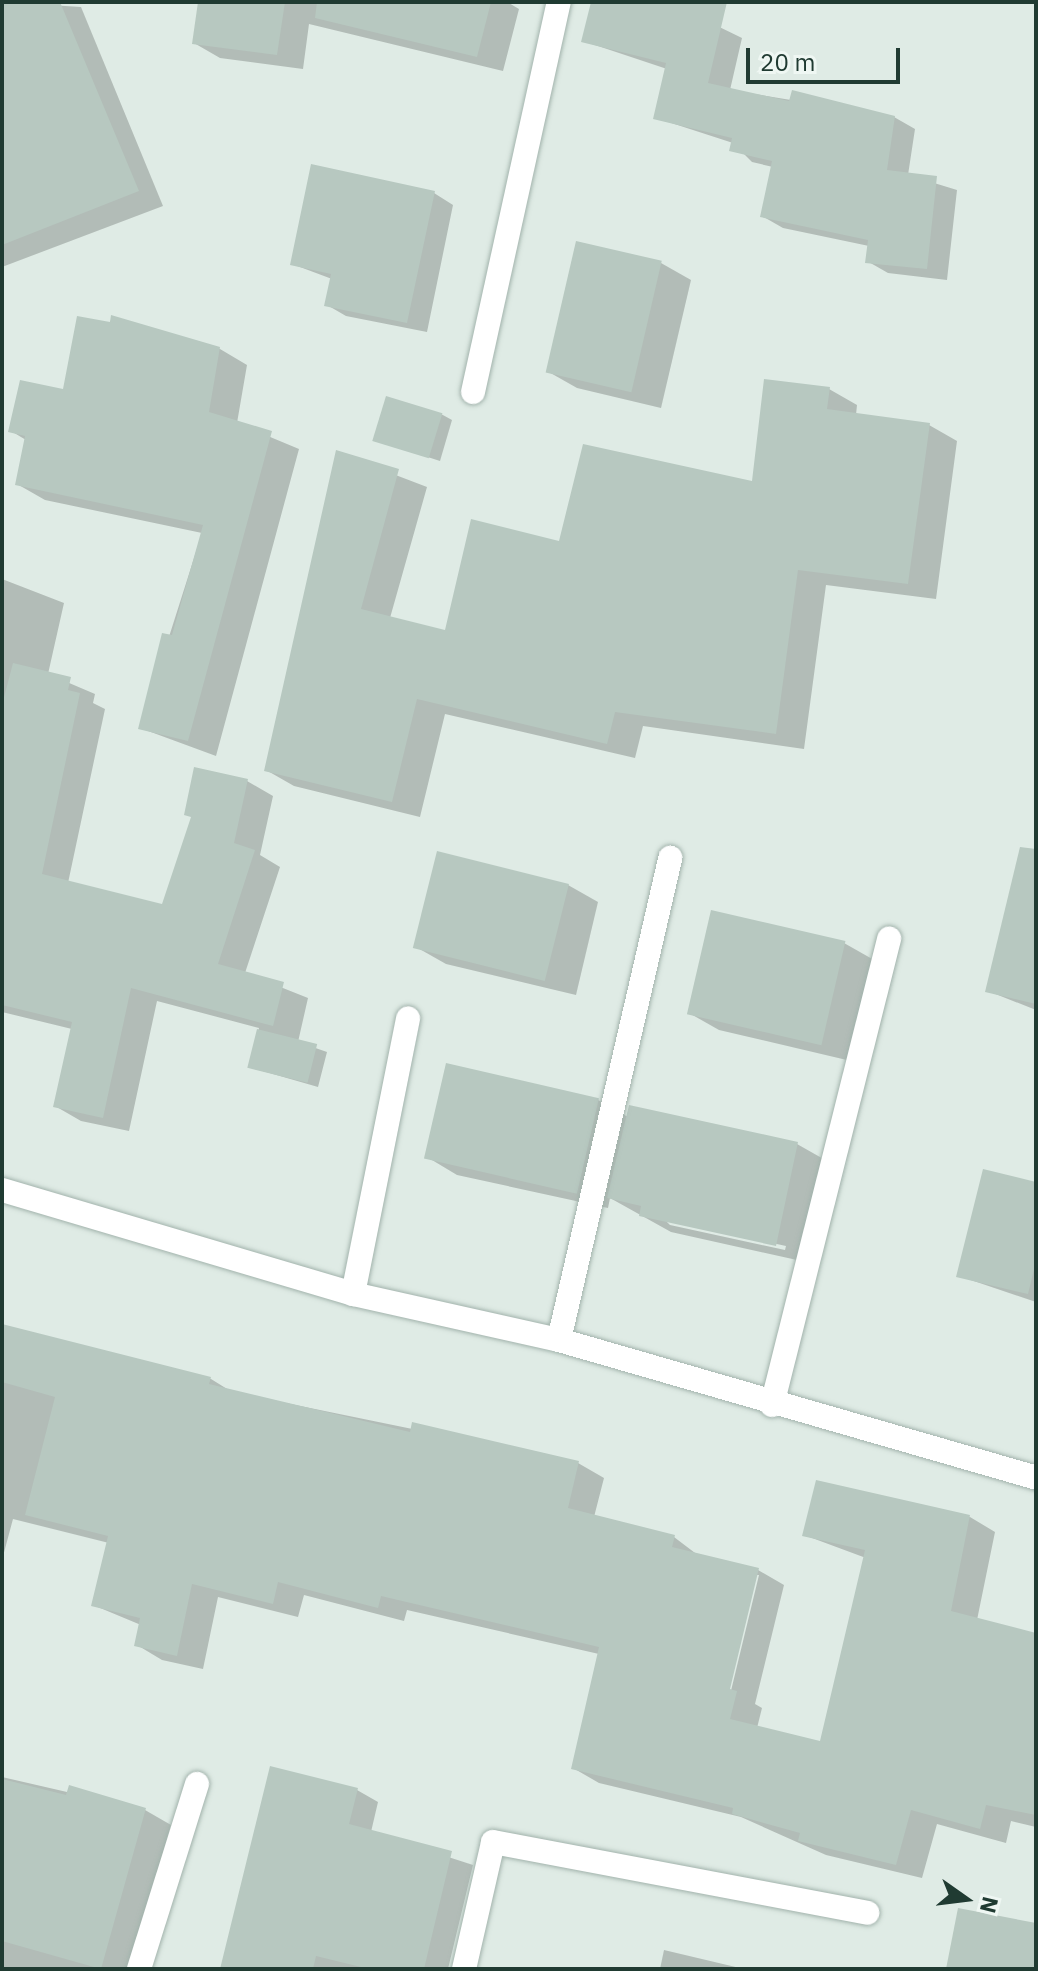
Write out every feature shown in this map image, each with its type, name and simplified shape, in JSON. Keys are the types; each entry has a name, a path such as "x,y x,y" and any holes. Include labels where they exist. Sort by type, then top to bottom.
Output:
{"street":[{"path":"473,392 559,2"},
{"path":"559,1340 670,858"},
{"path":"772,1405 889,938"},
{"path":"353,1294 408,1018"},
{"path":"2,1190 353,1294 559,1340 772,1405 1036,1478"},
{"path":"139,1969 197,1784"},
{"path":"464,1969 493,1842 867,1913"}],"building":[{"path":"2,2 60,2 139,191 2,245"},
{"path":"198,2 285,2 277,55 192,44"},
{"path":"317,2 491,2 477,57 315,18"},
{"path":"591,2 727,2 708,83 789,101 792,90 895,116 887,170 937,176 927,269 865,263 868,240 760,217 772,161 729,151 732,138 653,119 666,63 581,42"},
{"path":"311,164 435,191 407,323 324,306 331,274 290,265"},
{"path":"576,241 662,261 631,392 546,373"},
{"path":"111,315 220,347 209,412 272,431 188,741 138,729 162,633 172,635 203,525 15,485 25,436 8,432 20,380 63,389 77,316 110,322"},
{"path":"764,379 830,387 827,409 930,423 908,584 798,570 776,734 615,712 607,744 417,699 392,802 264,771 336,450 399,469 361,609 445,630 471,519 559,541 583,444 752,481"},
{"path":"386,396 442,413 429,458 372,441"},
{"path":"13,663 71,677 68,690 80,693 42,874 162,904 191,817 184,815 194,767 248,779 234,843 255,850 218,964 284,982 273,1026 131,988 103,1118 53,1107 72,1022 2,1005 2,705"},
{"path":"1020,847 1036,849 1036,1004 985,992"},
{"path":"437,851 569,884 545,981 413,948"},
{"path":"711,910 845,941 821,1045 687,1014"},
{"path":"257,1029 317,1044 307,1083 247,1068"},
{"path":"446,1063 599,1098 577,1194 424,1158"},
{"path":"629,1105 798,1142 776,1246 639,1216 641,1206 607,1198"},
{"path":"983,1169 1036,1182 1036,1261 1028,1294 956,1277"},
{"path":"2,1324 211,1377 209,1384 410,1432 412,1422 579,1461 568,1508 675,1535 672,1547 759,1568 730,1689 737,1691 730,1719 820,1741 865,1550 802,1536 816,1480 970,1515 951,1611 1036,1633 1036,1815 986,1805 980,1829 911,1810 896,1865 798,1841 800,1833 732,1814 733,1808 571,1769 599,1647 381,1596 378,1608 278,1582 273,1604 192,1584 177,1656 134,1646 140,1618 91,1606 108,1536 25,1515 55,1397 2,1382"},
{"path":"270,1766 358,1788 349,1824 452,1851 424,1969 369,1969 316,1956 313,1969 220,1969"},
{"path":"2,1779 66,1795 69,1785 146,1808 101,1969 2,1941"},
{"path":"958,1908 1036,1923 1036,1969 946,1969"}]}
